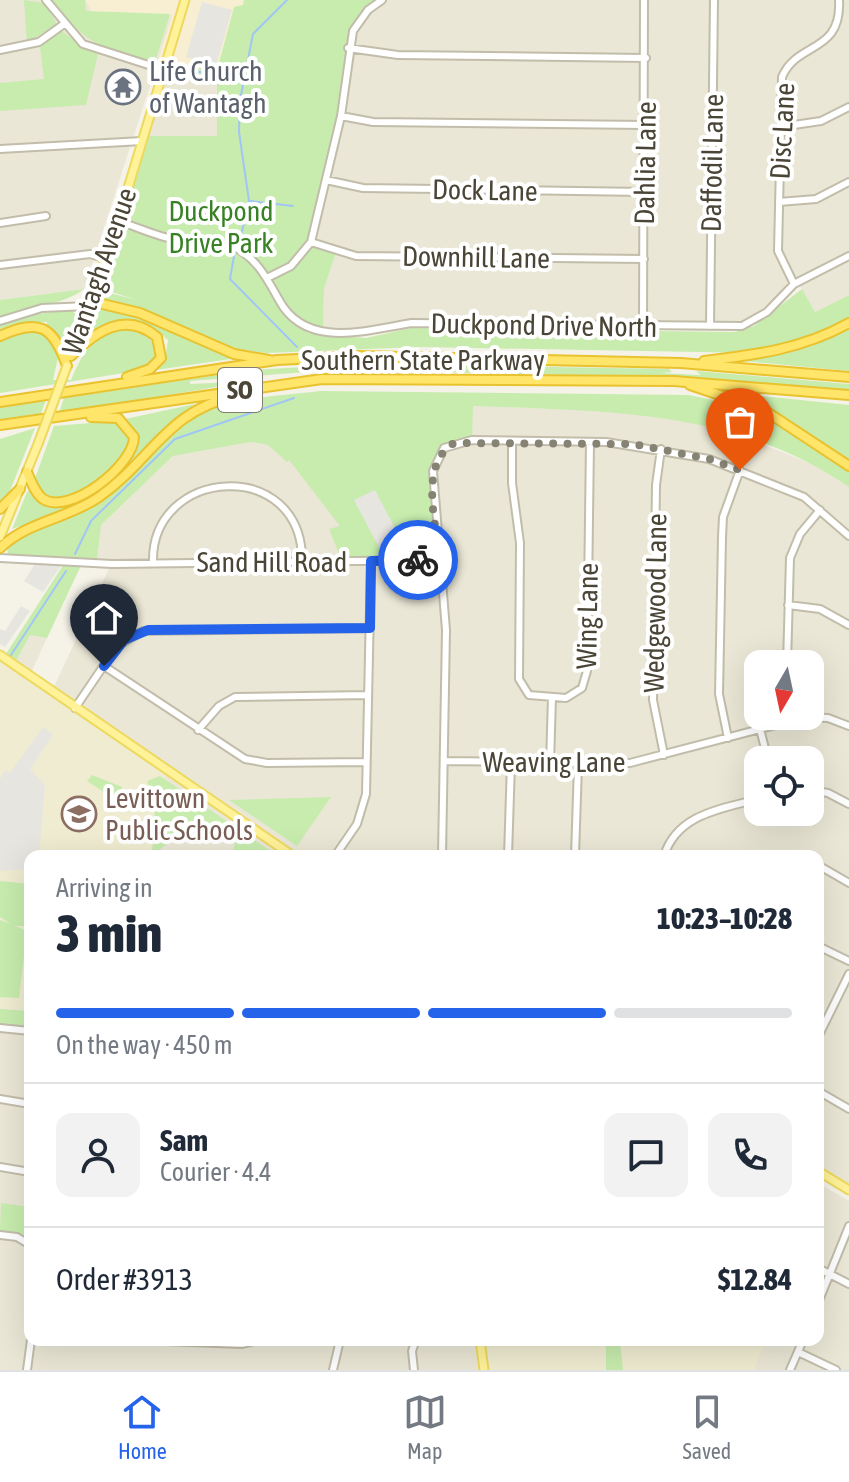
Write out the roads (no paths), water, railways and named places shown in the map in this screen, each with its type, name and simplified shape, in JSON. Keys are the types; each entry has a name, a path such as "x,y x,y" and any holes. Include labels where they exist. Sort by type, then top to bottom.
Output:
{"highway":[{"path":"89,303 140,313 234,354 273,361"},
{"path":"681,363 787,348 820,338 849,323"},
{"path":"0,336 22,327 43,328 58,341 69,361 92,335 116,325 148,329 161,343 161,358 150,369 85,387"},
{"name":"Southern State Parkway","path":"0,399 273,361 358,356 681,363 849,377"},
{"path":"0,548 20,531 100,497 163,433 188,413 214,400 322,379"},
{"name":"Southern State Parkway","path":"0,426 322,379 674,381 849,395"},
{"path":"674,381 727,395 764,410 849,466"},
{"path":"27,472 37,494 45,500 60,503 80,496 106,478 131,451 131,430 118,418 62,416"},
{"path":"0,509 20,489"}],"main road":[{"name":"Wantagh Avenue","path":"0,537 69,361 118,221 185,0"},
{"path":"0,655 284,850"},
{"path":"824,1175 849,1190"},
{"path":"481,1346 484,1370"}],"street":[{"path":"46,0 64,24 91,48 164,70"},
{"path":"267,278 291,266 311,242 341,116 348,48 357,23 382,0"},
{"name":"Dahlia Lane","path":"643,326 644,0"},
{"name":"Daffodil Lane","path":"710,326 714,0"},
{"name":"Disc Lane","path":"794,284 778,251 782,77 786,67 821,46 833,32 838,24 839,0"},
{"path":"0,50 28,46 64,24"},
{"path":"348,48 398,55 646,58"},
{"path":"780,127 821,121 849,107"},
{"path":"341,116 383,122 646,125"},
{"path":"0,149 142,141"},
{"name":"Dock Lane","path":"326,180 363,188 645,192"},
{"path":"779,202 816,199 849,182"},
{"path":"0,223 46,216"},
{"name":"Duckpond Drive North","path":"118,221 177,241 233,247 250,257 291,318 315,330 366,333 412,323 710,326 751,322 767,312 794,284 849,256"},
{"name":"Downhill Lane","path":"311,242 356,256 644,259"},
{"path":"0,265 90,254 104,258"},
{"path":"0,321 42,308 89,303"},
{"path":"442,850 446,630 433,471 439,454 462,441 590,442 661,449 709,459 804,497 849,536"},
{"path":"512,441 512,483 520,543 519,679 529,695 552,697"},
{"name":"Wing Lane","path":"550,764 552,697 576,694 586,682 590,442"},
{"name":"Wedgewood Lane","path":"661,449 656,485 653,700 664,755"},
{"path":"728,738 719,694 722,537 725,509 740,470"},
{"path":"153,563 156,531 182,501 206,490 244,485 267,493 290,518 299,533 302,562"},
{"path":"787,650 791,551 800,534 820,510"},
{"name":"Sand Hill Road","path":"0,558 86,563 439,560"},
{"path":"339,850 361,814 366,762 371,561"},
{"path":"788,605 820,609 849,625"},
{"path":"75,708 124,640 148,630 370,628"},
{"path":"104,666 237,756 253,762 366,762"},
{"path":"198,730 219,706 235,697 368,695"},
{"name":"Weaving Lane","path":"824,720 849,726"},
{"name":"Weaving Lane","path":"444,761 578,765 630,763 756,730"},
{"path":"508,850 511,763"},
{"path":"575,850 578,765"},
{"path":"824,792 849,804"},
{"path":"666,850 689,821 744,803"},
{"path":"824,868 849,883"},
{"path":"824,949 849,961"},
{"path":"824,1025 849,974"},
{"path":"0,1028 24,1030"},
{"path":"824,1094 849,1109"},
{"path":"0,1099 24,1103"},
{"path":"0,1168 24,1171"},
{"path":"824,1288 849,1226"},
{"path":"0,1235 24,1241"},
{"path":"824,1271 849,1284"},
{"path":"27,1370 30,1346"},
{"path":"333,1370 339,1346"},
{"path":"414,1346 414,1370"},
{"path":"790,1370 800,1346"},
{"path":"798,1352 836,1370"}],"waterway":[{"path":"240,240 249,201 239,132 240,100 253,34 287,0"},
{"path":"183,71 245,75"},
{"path":"250,201 293,206"},
{"path":"234,256 230,279 297,347"},
{"path":"75,554 91,521 175,439 294,398"},
{"path":"9,658 66,571"}],"place":[{"name":"Life Church of Wantagh","path":"123,87"},
{"name":"Levittown Public Schools","path":"79,814"}],"park label":[{"name":"Duckpond Drive Park","path":"221,227"}]}
